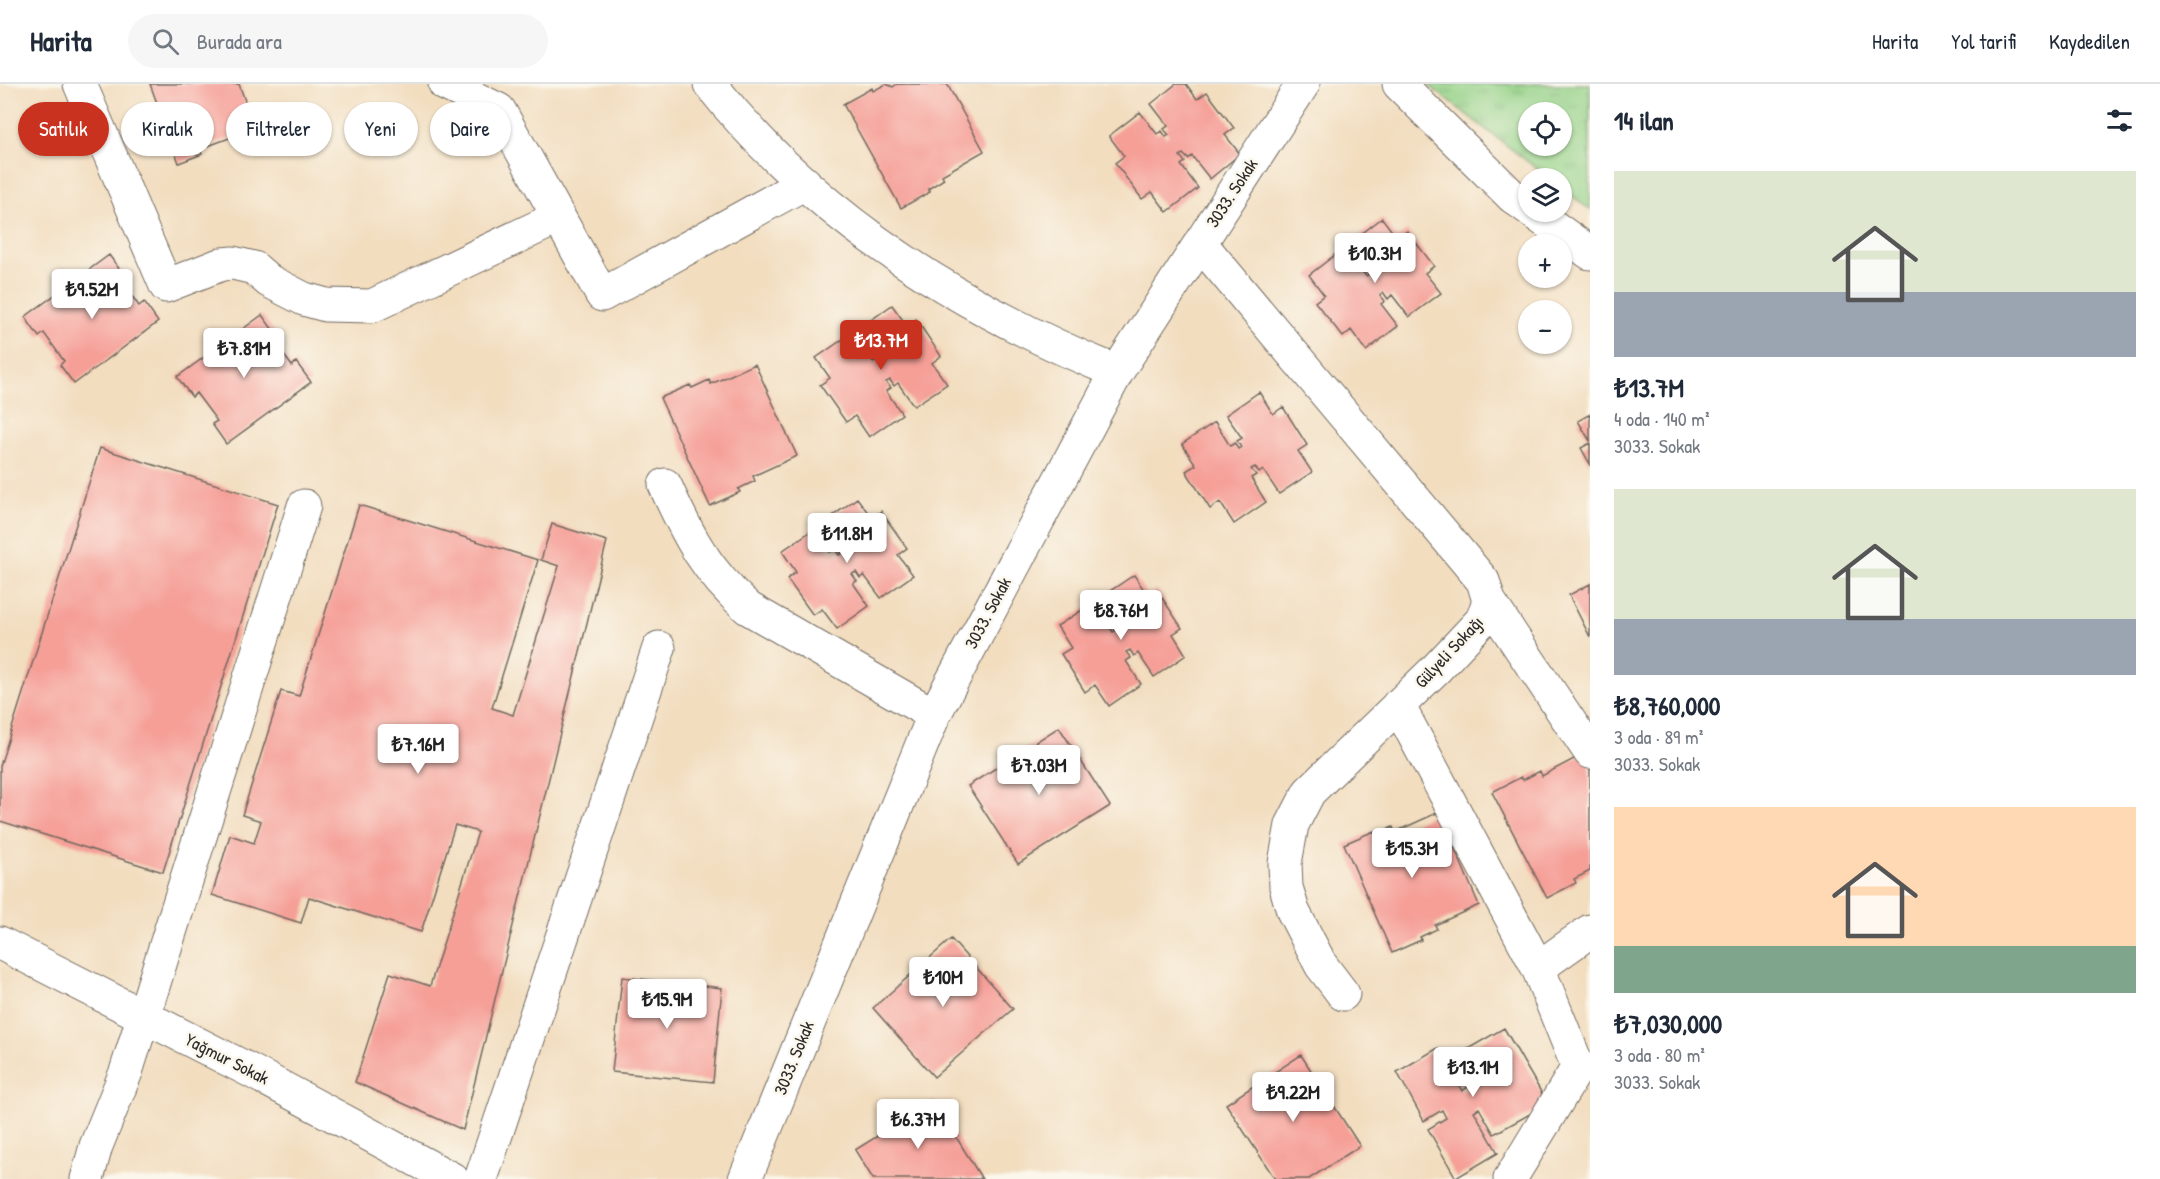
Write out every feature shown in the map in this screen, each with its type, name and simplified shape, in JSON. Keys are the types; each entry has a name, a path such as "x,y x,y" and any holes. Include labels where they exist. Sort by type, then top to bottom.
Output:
{"street":[{"path":"80,84 166,286 222,264 233,263 254,268 269,281 304,299 349,308 372,306 559,217"},
{"path":"445,84 499,110 602,294 805,183"},
{"path":"710,84 760,140 805,183 901,260 952,293 1024,332 1117,372"},
{"name":"3033. Sokak","path":"745,1179 934,715 1117,372 1303,84"},
{"path":"1399,84 1518,201"},
{"path":"1547,222 1590,253"},
{"name":"Gülyeli Sokağı","path":"1200,243 1483,581 1489,601 1482,620 1309,792 1292,825 1287,844 1286,887 1293,911 1321,964 1342,994"},
{"path":"665,485 693,546 706,566 725,588 748,608 934,715"},
{"path":"87,1179 96,1146 126,1072 304,506"},
{"path":"1489,601 1590,752"},
{"path":"481,1179 659,648"},
{"path":"1398,705 1538,968 1578,1068 1510,1179"},
{"path":"1538,968 1590,931"},
{"name":"Yağmur Sokak","path":"0,943 144,1016 452,1179"}],"green space":[{"path":"1427,84 1590,84 1590,210 1572,196 1572,168 1536,168 1520,156 1572,156 1572,102 1518,102 1518,154"}],"building":[{"path":"150,84 239,84 245,102 226,102 226,139 214,144 214,102 157,102"},
{"path":"886,84 893,87 897,84 947,84 984,151 942,175 944,179 928,189 930,192 901,208 843,104 872,88 873,91"},
{"path":"1176,84 1186,84 1197,99 1207,92 1234,128 1225,135 1240,154 1210,179 1192,156 1188,159 1183,154 1180,156 1185,162 1181,165 1198,188 1167,212 1152,192 1142,199 1115,163 1124,156 1109,136 1140,112 1157,134 1162,131 1166,137 1169,135 1164,129 1168,126 1151,104"},
{"path":"176,156 197,156 179,163"},
{"path":"1382,218 1397,238 1407,231 1434,266 1425,273 1441,293 1409,317 1392,295 1388,299 1383,292 1380,295 1385,301 1381,304 1398,326 1366,351 1351,330 1343,337 1315,302 1324,295 1309,275 1340,251 1357,273 1361,270 1366,276 1369,274 1364,268 1368,265 1351,242"},
{"path":"109,255 123,274 119,278 139,306 144,302 158,322 74,384 60,365 64,361 44,333 39,337 25,317"},
{"path":"892,305 907,326 916,319 941,356 932,363 947,384 914,406 898,383 894,386 890,380 886,382 891,388 886,391 902,414 869,437 855,416 846,422 820,385 830,378 816,358 849,335 865,359 869,356 873,362 876,360 872,354 876,351 860,328"},
{"path":"262,315 276,334 271,338 292,366 296,362 311,382 226,444 212,424 217,421 196,393 192,397 177,377"},
{"path":"755,364 797,456 753,476 755,481 738,489 740,492 710,506 660,398 690,385 692,388 709,380 711,384"},
{"path":"1259,392 1273,414 1283,407 1307,445 1298,451 1312,472 1279,494 1263,470 1259,473 1255,467 1251,469 1256,475 1251,478 1266,502 1234,524 1220,502 1210,509 1186,471 1196,465 1182,444 1215,422 1230,446 1235,443 1238,449 1241,447 1237,441 1242,438 1226,415"},
{"path":"1590,414 1590,441 1578,421"},
{"path":"1590,443 1590,464 1581,448"},
{"path":"100,448 278,504 163,872 0,821 0,766"},
{"path":"857,498 872,518 881,511 907,548 898,555 913,575 881,598 864,575 860,578 856,572 852,574 857,581 853,583 869,606 837,629 822,609 813,615 787,579 796,572 782,551 814,529 830,552 835,549 839,555 842,553 837,547 842,544 826,521"},
{"path":"359,505 538,560 492,708 513,715 559,566 541,560 552,524 607,541 463,1130 355,1082 390,973 430,986 478,832 455,825 421,932 309,897 301,923 212,895 230,835 254,843 261,821 242,815 281,691 299,696"},
{"path":"1134,575 1148,596 1157,590 1182,628 1173,634 1186,655 1154,677 1138,653 1134,656 1130,650 1126,652 1131,658 1126,661 1141,684 1109,706 1095,685 1085,692 1061,654 1071,648 1057,626 1090,605 1105,628 1109,626 1113,632 1116,630 1112,624 1117,621 1101,597"},
{"path":"1590,584 1590,637 1569,595"},
{"path":"1059,727 1110,806 1018,864 968,786"},
{"path":"1585,753 1590,763 1590,871 1574,879 1576,883 1547,898 1492,792 1521,777 1523,780 1540,771 1542,776"},
{"path":"1439,812 1479,905 1435,925 1437,929 1420,937 1421,940 1392,953 1344,844 1374,831 1375,834 1393,827 1395,832"},
{"path":"951,939 1013,1009 934,1077 873,1008"},
{"path":"622,977 722,988 713,1082 612,1072"},
{"path":"1504,1028 1548,1104 1494,1134 1479,1108 1474,1111 1498,1153 1456,1178 1428,1129 1446,1118 1442,1110 1424,1121 1397,1072 1438,1048 1462,1091 1468,1087 1452,1058"},
{"path":"1301,1055 1360,1146 1309,1179 1275,1179 1226,1104"},
{"path":"934,1101 982,1179 873,1179 855,1150"}]}
